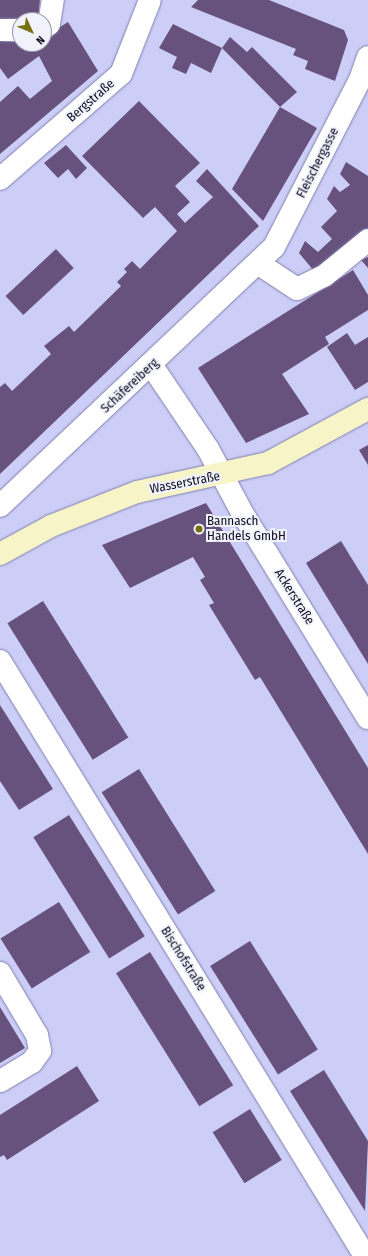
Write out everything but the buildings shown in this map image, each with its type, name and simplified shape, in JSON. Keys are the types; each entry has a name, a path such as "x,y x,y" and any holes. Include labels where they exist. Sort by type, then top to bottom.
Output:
{"main road":[{"name":"Wasserstraße","path":"0,554 51,526 137,492 222,476 268,463 368,409"}],"street":[{"path":"51,12 53,0"},
{"name":"Bergstraße","path":"0,179 121,74 150,0"},
{"path":"0,30 12,30"},
{"name":"Fleischergasse","path":"259,264 284,231 368,57"},
{"path":"259,264 297,289 324,276 368,240"},
{"name":"Schäfereiberg","path":"0,506 152,366 259,264"},
{"name":"Ackerstraße","path":"152,366 208,449 222,476 368,718"},
{"name":"Bischofstraße","path":"0,661 365,1256"},
{"path":"0,973 37,1035 40,1051 32,1062 0,1081"}],"place":[{"name":"Bannasch Handels GmbH","path":"199,529"}]}
